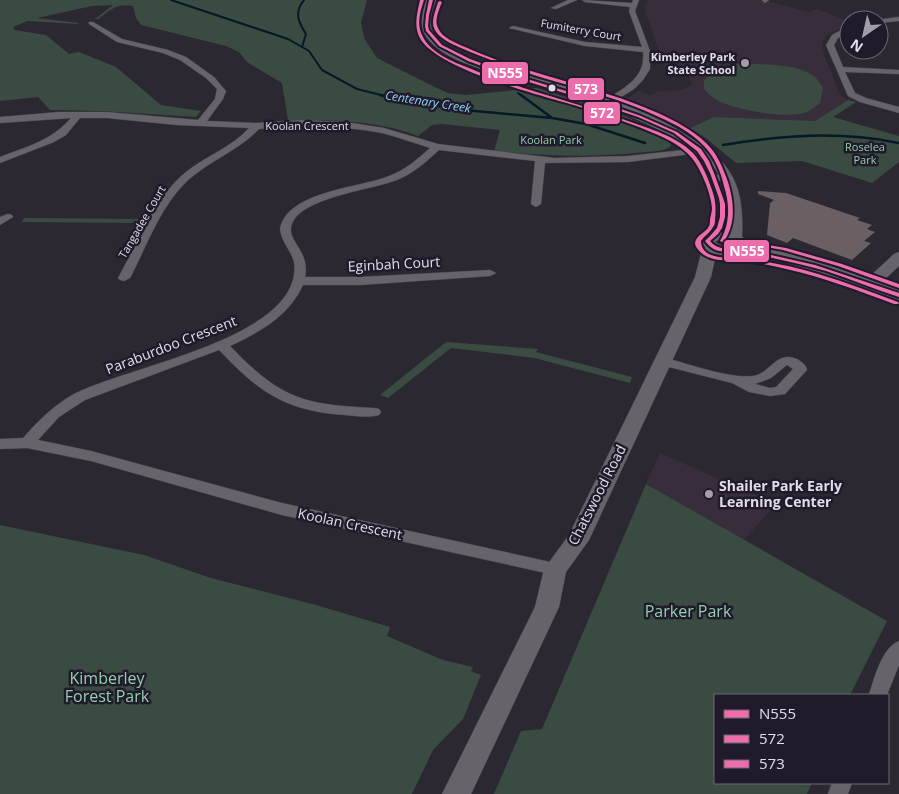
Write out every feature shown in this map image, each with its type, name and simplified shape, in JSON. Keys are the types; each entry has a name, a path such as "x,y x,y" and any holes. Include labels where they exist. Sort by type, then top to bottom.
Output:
{"street":[{"name":"Chatswood Road","path":"430,0 426,21 427,31 448,50 480,65 605,104 662,125 699,150 722,180 736,219 736,246 703,278"},
{"path":"554,8 574,0"},
{"path":"585,0 635,2 632,11 646,50 648,66 643,76 605,104"},
{"path":"91,22 112,37 124,42 154,47 180,56 218,84 222,91 220,99 201,123"},
{"name":"Fumiterry Court","path":"513,28 585,44 646,50"},
{"path":"839,32 830,45 851,94 864,100 899,110"},
{"path":"839,69 899,72"},
{"name":"Koolan Crescent","path":"0,120 49,115 107,115 256,126 302,123 346,125 384,131 437,147 540,160 598,161 699,150"},
{"path":"0,160 51,140 63,133 78,115"},
{"name":"Tangadee Court","path":"124,278 163,206 178,184 247,135 256,126"},
{"path":"300,281 298,254 285,234 286,225 293,214 300,208 321,198 395,178 437,147"},
{"path":"536,204 540,160"},
{"name":"Chatswood Road","path":"456,794 547,607 555,569 578,540 703,278 712,241 721,226 724,210 722,180"},
{"path":"712,241 719,251 736,246 782,257 871,284 899,295"},
{"path":"871,284 899,257"},
{"name":"Eginbah Court","path":"300,281 360,281 490,273"},
{"name":"Paraburdoo Crescent","path":"27,443 50,417 86,394 221,344 254,328 273,316 292,296 300,281"},
{"path":"221,344 278,395 297,402 338,411 374,412"},
{"path":"662,361 737,380"},
{"name":"Koolan Crescent","path":"0,444 27,443 91,456 282,509 555,569"},
{"path":"878,694 892,659 899,648"}],"shaded area":[{"name":"Kimberley Park State School","path":"648,0 762,0 810,12 817,9 839,17 839,29 827,35 822,43 824,54 840,95 848,100 815,121 714,117 690,128 627,104 625,100 639,91 651,95 659,91 681,90 689,87 692,83 688,73 667,72 645,7"},
{"name":"Shailer Park Early Learning Center","path":"660,453 776,504 744,540 646,484"}],"green space":[{"name":"Koolan Park","path":"0,0 367,0 361,22 364,38 377,58 439,89 448,93 466,95 537,88 625,116 652,129 669,140 671,146 659,151 607,155 532,154 494,151 500,130 442,124 432,125 418,136 386,127 354,122 288,120 282,83 247,62 239,52 226,46 141,25 136,18 133,6 127,5 118,6 98,19 95,19 113,5 92,6 37,18 79,23 77,24 27,21 13,27 15,30 46,35 69,54 79,52 116,67 161,105 201,111 196,117 50,110 38,97 0,101"},
{"path":"737,64 779,65 800,69 809,73 816,78 823,88 820,103 809,111 799,114 766,113 723,103 704,89 704,81 711,74"},
{"name":"Roselea Park","path":"848,100 856,102 833,117 899,136 899,162 872,183 802,161 736,163 707,139 690,128 714,117 815,121"},
{"path":"24,218 141,219 139,223 22,222"},
{"path":"446,342 538,349 536,352 632,377 630,383 534,358 451,348 388,398 380,395"},
{"name":"Parker Park","path":"646,484 887,621 850,694 714,694 714,784 812,784 807,794 494,794 521,731 542,729"},
{"name":"Kimberley Forest Park","path":"0,525 144,555 211,578 316,605 390,627 387,636 443,660 473,667 471,671 481,675 463,719 433,750 412,794 0,794"}],"building":[{"path":"758,191 786,193 860,218 857,220 872,225 867,229 875,232 864,241 871,243 852,260 793,238 787,243 767,235 770,203 774,200 758,194"}],"waterway":[{"name":"Centenary Creek","path":"171,0 288,39 302,47"},
{"path":"302,47 306,34 299,21 298,13 304,0"},
{"name":"Centenary Creek","path":"302,47 309,51 322,70 357,89 385,96"},
{"path":"518,93 522,96"},
{"name":"Centenary Creek","path":"380,95 404,101 464,110 552,118"},
{"path":"521,95 552,118"},
{"name":"Centenary Creek","path":"552,118 586,124 645,143"},
{"name":"Centenary Creek","path":"723,145 811,136 855,137 899,143"}],"transit line":[{"name":"572","path":"422,0 417,21 419,33 429,48 445,58 476,73 651,131 669,139 692,155 706,180 714,207 712,226 698,241 698,245 708,256 749,260 801,271 833,280 896,303"},
{"name":"N555","path":"431,0 426,26 427,30 441,45 469,60 507,74 640,117 675,133 699,150 712,173 722,204 723,211 719,228 707,241 713,248 717,250 746,251 796,261 899,295"},
{"name":"573","path":"440,2 435,25 438,32 450,41 516,68 643,108 677,124 701,140 709,148 718,164 729,194 730,222 722,241 726,243 738,241 784,249 840,265 899,286"}],"place":[{"name":"Kimberley Park State School","path":"745,63"},
{"name":"Shailer Park Early Learning Center","path":"709,494"}]}
